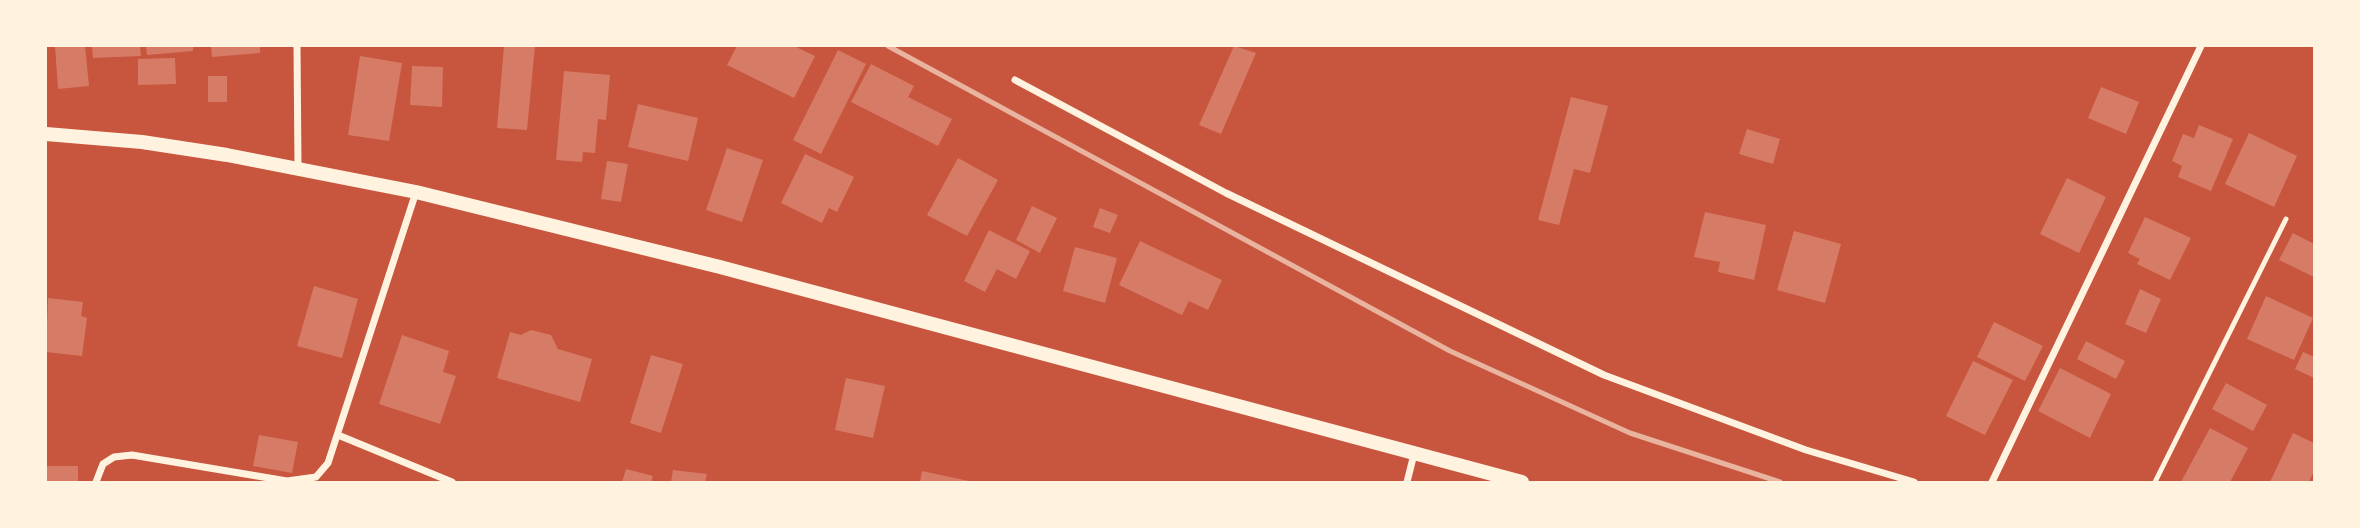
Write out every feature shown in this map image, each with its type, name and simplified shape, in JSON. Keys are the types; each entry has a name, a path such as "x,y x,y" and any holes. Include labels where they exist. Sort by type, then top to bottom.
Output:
{"main road":[{"path":"46,134 142,142 298,167 416,192 720,267 1522,482"}],"street":[{"path":"297,46 298,167"},
{"path":"1992,482 2201,46"},
{"path":"1015,80 1226,193 1604,375 1807,450 1914,482"},
{"path":"96,482 103,464 114,457 132,455 287,481 316,480 328,463 338,435 416,192"},
{"path":"338,435 452,482"},
{"path":"1407,482 1415,453"}],"lane":[{"path":"2155,482 2286,219"}],"building":[{"path":"55,46 85,46 89,86 58,89"},
{"path":"92,46 140,46 141,56 93,58"},
{"path":"146,46 193,46 193,51 147,55"},
{"path":"211,46 260,46 260,53 212,57"},
{"path":"504,46 535,46 527,130 497,128"},
{"path":"737,46 794,46 815,56 794,98 727,65"},
{"path":"1234,46 1256,53 1221,134 1199,125"},
{"path":"838,50 866,64 821,154 793,140"},
{"path":"360,56 402,63 389,141 348,135"},
{"path":"175,58 176,84 138,85 138,59"},
{"path":"871,64 914,86 908,97 952,119 938,146 851,102"},
{"path":"412,66 443,67 442,107 410,105"},
{"path":"564,71 610,75 606,120 598,119 595,153 583,152 582,162 556,160"},
{"path":"208,76 227,76 227,102 208,102"},
{"path":"2101,87 2139,102 2126,134 2088,118"},
{"path":"1571,97 1608,106 1590,173 1574,169 1559,225 1538,220"},
{"path":"638,104 698,118 688,161 628,147"},
{"path":"2199,125 2233,139 2211,191 2178,177 2182,166 2172,161 2183,134 2194,138"},
{"path":"1747,129 1780,139 1773,164 1739,154"},
{"path":"2249,133 2297,156 2274,207 2225,184"},
{"path":"727,148 763,160 742,222 706,210"},
{"path":"805,154 854,177 837,212 829,208 822,223 781,203"},
{"path":"958,158 998,180 967,236 927,215"},
{"path":"607,161 628,164 621,202 601,199"},
{"path":"2067,178 2106,197 2079,253 2040,234"},
{"path":"1032,206 1057,218 1040,253 1016,240"},
{"path":"1100,208 1118,215 1110,233 1093,227"},
{"path":"1705,212 1766,225 1754,280 1718,272 1720,262 1694,257"},
{"path":"2145,217 2191,238 2170,280 2137,264 2140,259 2128,253"},
{"path":"989,230 1030,251 1016,279 997,269 985,292 964,281"},
{"path":"1794,231 1841,244 1825,303 1777,290"},
{"path":"2293,233 2314,244 2314,277 2279,260"},
{"path":"1140,241 1222,280 1208,310 1189,301 1182,315 1119,285"},
{"path":"1075,247 1117,258 1105,303 1063,291"},
{"path":"314,286 358,299 342,358 297,346"},
{"path":"2140,289 2161,299 2146,333 2125,324"},
{"path":"2266,296 2313,318 2294,360 2247,339"},
{"path":"48,298 83,302 81,316 87,318 82,356 46,352"},
{"path":"1994,322 2043,346 2025,381 1977,357"},
{"path":"531,330 551,335 558,349 592,359 580,402 497,378 510,332 521,335"},
{"path":"402,335 449,351 443,372 456,376 440,424 379,404"},
{"path":"2086,341 2125,361 2116,379 2077,359"},
{"path":"2303,352 2314,357 2314,378 2295,369"},
{"path":"651,355 683,364 661,433 630,423"},
{"path":"1973,361 2013,380 1985,435 1946,416"},
{"path":"2060,368 2111,394 2090,438 2038,411"},
{"path":"846,378 885,386 873,438 835,430"},
{"path":"2226,383 2267,405 2253,431 2212,409"},
{"path":"2210,428 2248,448 2230,482 2181,482"},
{"path":"2293,433 2314,443 2314,471 2309,482 2270,482"},
{"path":"259,435 298,442 292,473 253,466"},
{"path":"46,466 78,466 78,482 46,482"},
{"path":"626,469 653,476 651,482 622,482"},
{"path":"673,470 707,474 705,482 671,482"},
{"path":"922,471 969,481 969,482 920,482"}],"railway":[{"path":"888,46 1450,351 1630,433 1780,482"}]}
